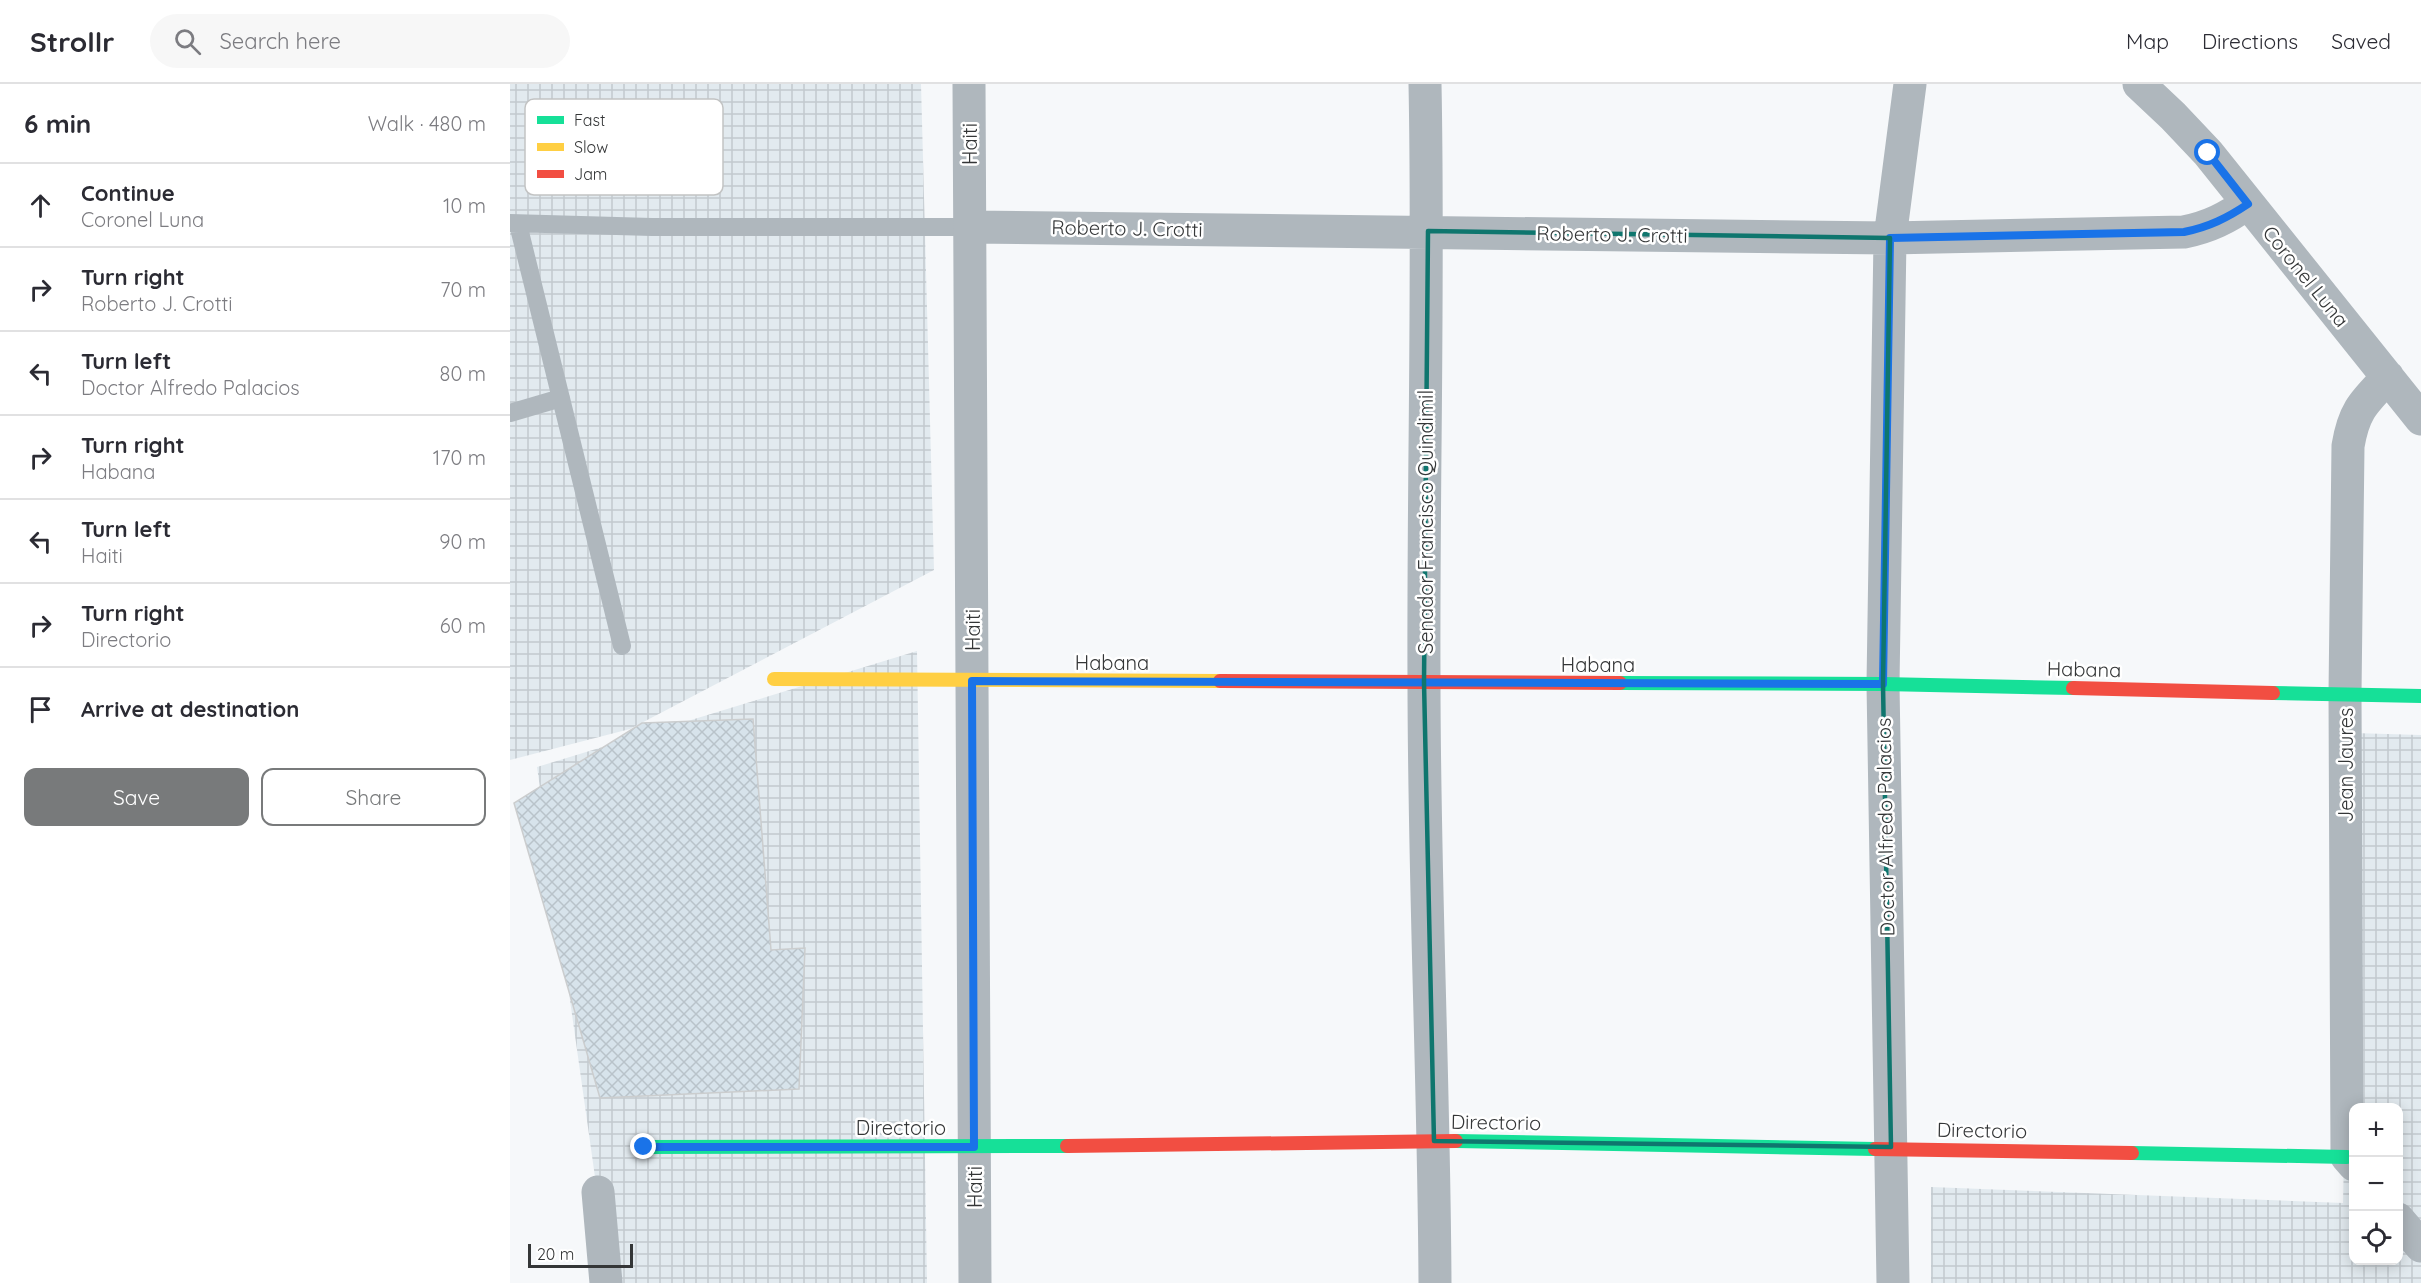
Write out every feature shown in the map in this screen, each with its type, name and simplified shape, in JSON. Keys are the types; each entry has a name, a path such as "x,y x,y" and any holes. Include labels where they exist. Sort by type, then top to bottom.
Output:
{"street":[{"name":"Haiti","path":"969,84 975,1283"},
{"name":"Senador Francisco Quindimil","path":"1425,84 1428,231 1424,682 1434,1141 1434,1283"},
{"name":"Doctor Alfredo Palacios","path":"1893,1283 1883,684 1890,238 1910,84"},
{"name":"Coronel Luna","path":"2139,84 2208,153 2421,419"},
{"name":"Roberto J. Crotti","path":"970,227 1890,238 2184,232 2206,227 2248,204"},
{"name":"Jean Jaures","path":"2350,1157 2345,693 2348,446 2352,423 2362,404 2388,377"},
{"name":"Habana","path":"774,679 1883,684 2421,696"},
{"name":"Directorio","path":"644,1147 974,1147 1434,1141 1891,1148 2349,1161"},
{"path":"598,1192 606,1283"},
{"path":"2403,1225 2421,1246"}],"lane":[{"path":"622,646 561,398 514,224 652,227 970,227"},
{"path":"510,413 561,398"}],"highlighted area":[{"path":"1428,231 1890,238 1883,684 1891,1147 1434,1141 1424,682"}],"shaded area":[{"path":"510,84 921,84 934,570 630,729 510,760"},
{"path":"917,651 927,1283 610,1283 537,767"},
{"path":"2353,733 2421,735 2421,1283 1931,1283 1931,1187 2343,1203"}],"building":[{"path":"753,719 771,950 805,948 799,1089 600,1098 514,803 642,723"}],"traffic: fast":[{"path":"1620,683 1883,684 2073,688"},
{"path":"2273,693 2421,696"},
{"path":"1456,1141 1875,1149"},
{"path":"644,1147 1067,1146"},
{"path":"2132,1153 2347,1157"}],"traffic: slow":[{"path":"774,679 1220,681"}],"traffic: jam":[{"path":"1220,681 1620,683"},
{"path":"2073,688 2273,693"},
{"path":"1067,1146 1456,1141"},
{"path":"1875,1149 2132,1153"}],"route":[{"path":"644,1147 974,1147 972,681 1883,684 1890,238 2184,232 2206,227 2248,204 2208,153"}]}
